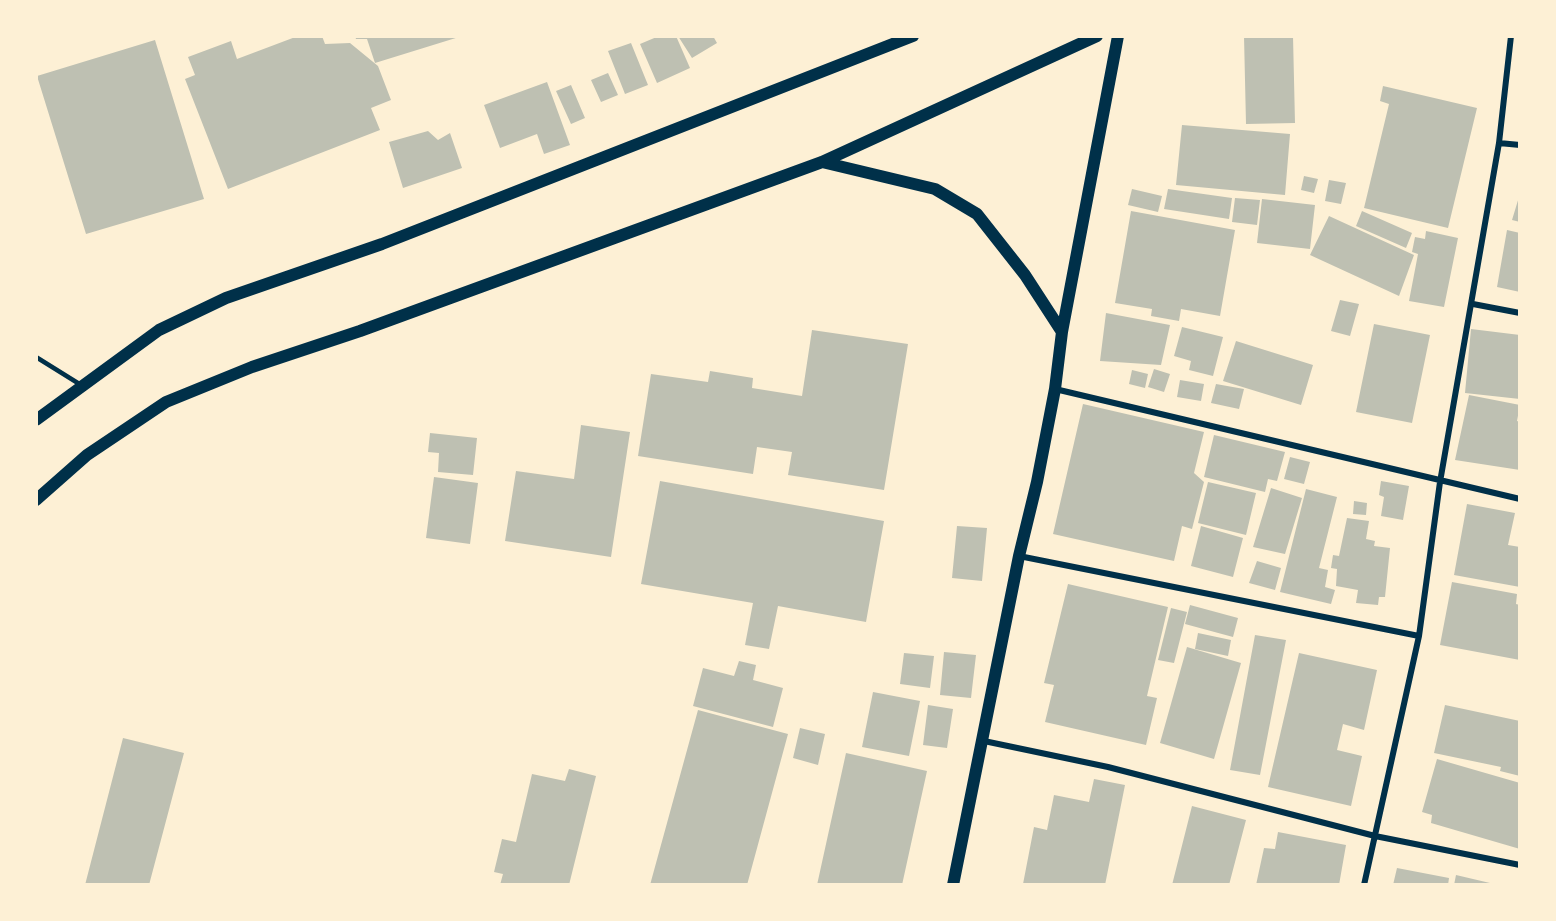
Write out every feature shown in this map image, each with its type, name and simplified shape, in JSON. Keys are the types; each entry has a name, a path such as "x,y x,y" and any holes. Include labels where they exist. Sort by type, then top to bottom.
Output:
{"main road":[{"path":"36,420 159,330 226,298 382,244 913,36"},
{"path":"36,500 87,455 166,402 252,367 360,332 822,162 1097,36"},
{"path":"953,885 984,741 1019,556 1037,482 1055,389 1062,332 1118,36"},
{"path":"822,162 935,189 977,214 1025,274 1062,332"}],"street":[{"path":"1364,885 1419,636 1440,482 1473,304 1484,222 1499,143 1510,36"},
{"path":"1499,143 1520,146"},
{"path":"1473,304 1520,313"},
{"path":"1055,389 1440,482 1520,499"},
{"path":"1019,556 1419,636"},
{"path":"984,741 1108,766 1375,836 1520,865"}],"lane":[{"path":"36,357 83,386"}],"building":[{"path":"298,36 322,36 325,44 350,43 378,66 391,100 371,108 380,130 228,189 185,79 195,75 188,57 231,41 237,59"},
{"path":"355,36 459,37 375,63 367,39 356,39"},
{"path":"659,36 676,36 690,68 657,83 640,44"},
{"path":"678,36 713,36 717,43 692,58"},
{"path":"1244,36 1293,36 1295,123 1246,124"},
{"path":"155,40 204,199 86,234 37,76"},
{"path":"631,43 648,85 625,94 608,51"},
{"path":"608,73 618,95 601,102 591,80"},
{"path":"547,82 570,145 544,154 537,134 500,148 484,105"},
{"path":"571,85 585,118 571,124 556,91"},
{"path":"1383,86 1477,108 1448,228 1364,208 1389,104 1380,101"},
{"path":"1182,125 1290,134 1285,195 1176,185"},
{"path":"428,131 438,140 450,133 462,168 403,188 389,142"},
{"path":"1304,176 1318,179 1314,193 1301,190"},
{"path":"1329,180 1346,183 1341,204 1325,201"},
{"path":"1132,189 1162,196 1158,212 1128,205"},
{"path":"1168,189 1232,198 1229,219 1164,209"},
{"path":"1520,197 1520,222 1512,220"},
{"path":"1235,198 1260,200 1257,225 1232,222"},
{"path":"1262,199 1315,205 1310,249 1257,243"},
{"path":"1131,211 1235,230 1220,316 1181,309 1179,321 1151,316 1152,309 1115,303"},
{"path":"1362,211 1412,233 1406,248 1356,226"},
{"path":"1329,216 1414,255 1399,296 1310,255"},
{"path":"1507,230 1520,233 1520,292 1497,287"},
{"path":"1426,231 1458,238 1444,307 1409,301 1418,254 1412,252 1415,237 1425,239"},
{"path":"1340,300 1359,304 1350,336 1331,331"},
{"path":"1106,313 1170,325 1161,365 1100,361"},
{"path":"1374,324 1430,335 1412,423 1356,412"},
{"path":"1182,327 1223,337 1213,376 1189,370 1191,361 1174,356"},
{"path":"1471,329 1520,335 1520,399 1465,393"},
{"path":"812,330 908,344 884,490 788,475 792,452 757,447 753,474 638,456 651,374 708,382 710,371 753,378 752,388 802,396"},
{"path":"1236,341 1313,365 1301,405 1223,381"},
{"path":"1154,369 1170,374 1164,392 1148,387"},
{"path":"1132,370 1148,374 1145,388 1129,384"},
{"path":"1180,380 1204,384 1201,401 1177,397"},
{"path":"1216,384 1244,389 1239,409 1211,403"},
{"path":"1469,395 1520,405 1517,421 1520,422 1520,470 1455,460"},
{"path":"1083,404 1204,432 1194,473 1204,482 1192,529 1182,526 1174,561 1053,534"},
{"path":"581,425 630,432 611,557 505,541 516,471 574,479"},
{"path":"430,433 477,438 473,475 438,472 439,453 428,452"},
{"path":"1214,435 1285,452 1277,481 1268,479 1265,492 1204,477"},
{"path":"1290,457 1310,462 1304,484 1284,479"},
{"path":"434,477 478,483 470,544 426,538"},
{"path":"660,481 884,521 866,622 778,606 769,649 745,645 753,603 641,584"},
{"path":"1381,481 1409,486 1403,520 1381,516 1384,497 1379,495"},
{"path":"1208,482 1256,493 1246,535 1198,523"},
{"path":"1271,488 1302,498 1285,554 1253,547"},
{"path":"1306,489 1337,497 1319,568 1328,570 1325,587 1335,590 1331,604 1280,592"},
{"path":"1354,501 1367,503 1366,515 1353,514"},
{"path":"1467,504 1515,513 1508,545 1520,547 1520,587 1454,575"},
{"path":"1347,518 1369,521 1366,539 1375,541 1374,546 1390,548 1385,597 1379,597 1378,605 1356,603 1358,590 1336,586 1337,569 1331,568 1333,555 1339,556"},
{"path":"957,526 987,528 982,581 952,578"},
{"path":"1201,526 1243,538 1233,577 1191,566"},
{"path":"1257,561 1281,568 1275,590 1249,583"},
{"path":"1452,582 1517,594 1516,604 1520,605 1520,660 1440,645"},
{"path":"1068,584 1168,607 1147,696 1157,698 1146,745 1045,722 1054,685 1044,683"},
{"path":"1190,605 1238,618 1233,637 1185,624"},
{"path":"1171,608 1187,612 1174,663 1158,660"},
{"path":"1198,633 1231,640 1228,656 1195,649"},
{"path":"1255,635 1286,640 1260,775 1230,770"},
{"path":"1187,647 1241,663 1214,759 1160,743"},
{"path":"944,652 976,655 971,698 940,695"},
{"path":"904,653 934,656 930,688 900,684"},
{"path":"1299,653 1377,670 1364,730 1343,724 1337,750 1362,756 1351,806 1268,787"},
{"path":"739,661 756,665 753,680 783,688 773,727 693,706 703,668 734,676"},
{"path":"873,692 920,701 909,756 862,747"},
{"path":"928,705 953,709 947,748 923,745"},
{"path":"1445,705 1520,721 1520,776 1500,771 1501,767 1434,753"},
{"path":"698,710 788,734 747,885 650,885"},
{"path":"800,728 825,734 818,765 793,758"},
{"path":"123,738 184,753 149,885 85,885"},
{"path":"846,753 927,771 902,885 817,885"},
{"path":"1437,759 1520,783 1520,849 1431,823 1432,815 1422,812"},
{"path":"569,769 596,776 569,885 500,885 503,874 494,872 502,839 516,842 532,774 565,781"},
{"path":"1094,779 1125,785 1105,885 1023,884 1034,827 1047,830 1054,795 1089,802"},
{"path":"1192,806 1246,820 1229,885 1172,885"},
{"path":"1278,832 1346,845 1339,885 1256,885 1264,848 1275,849"},
{"path":"1397,868 1449,878 1448,885 1393,885"},
{"path":"1456,875 1490,883 1490,885 1454,885"}]}
